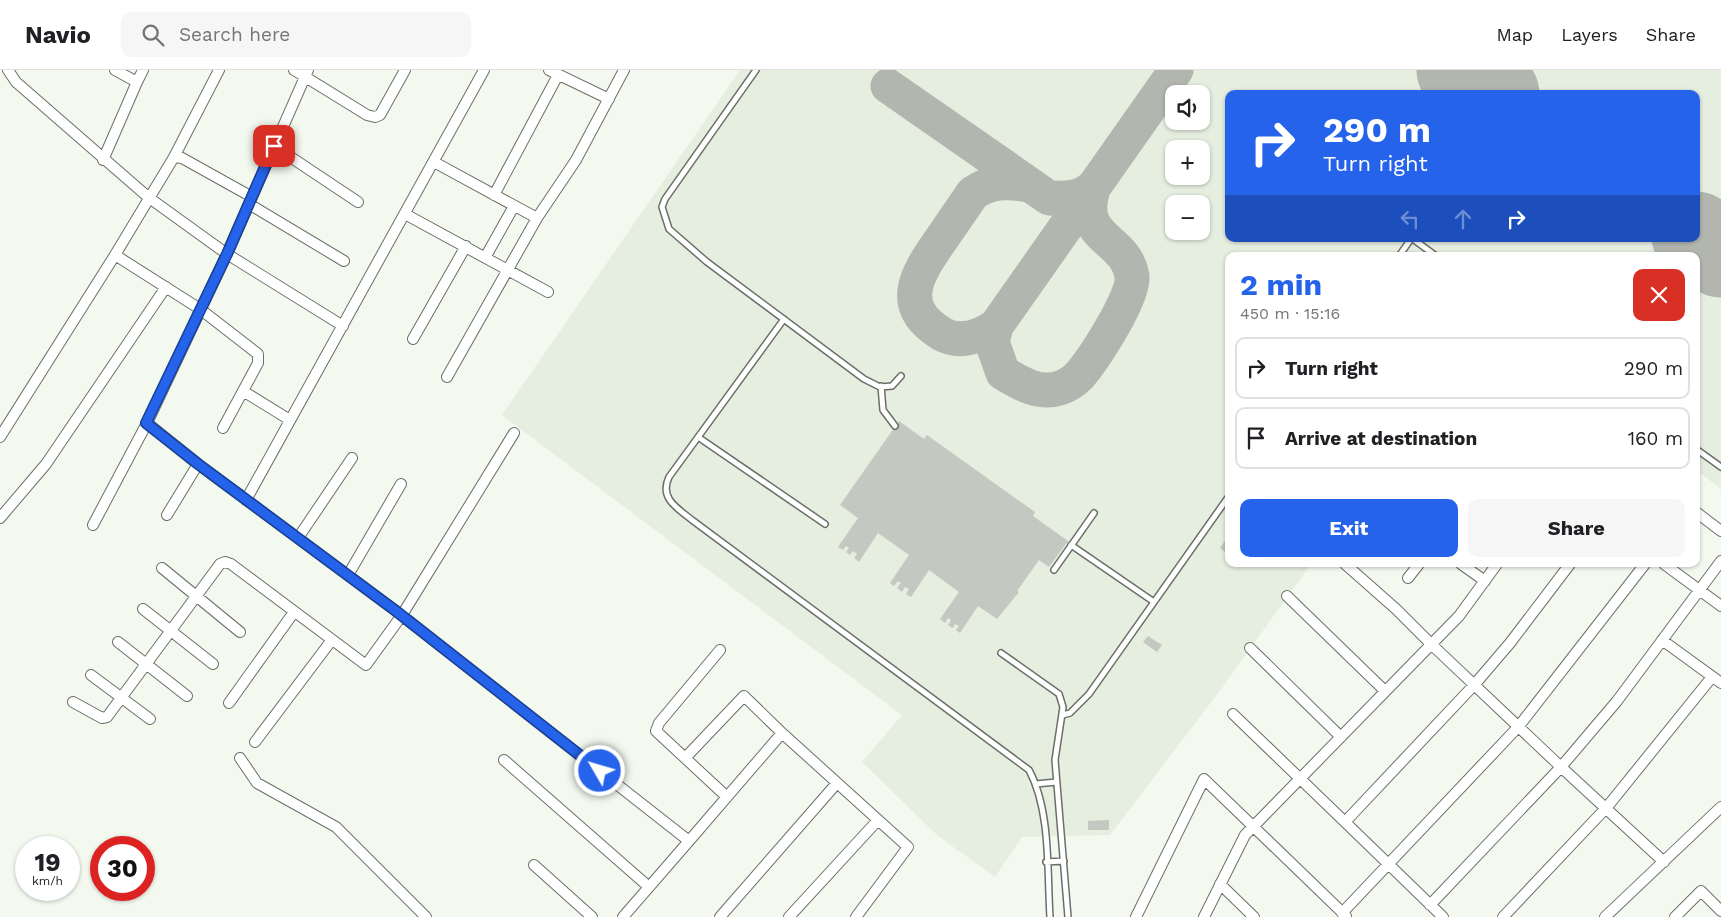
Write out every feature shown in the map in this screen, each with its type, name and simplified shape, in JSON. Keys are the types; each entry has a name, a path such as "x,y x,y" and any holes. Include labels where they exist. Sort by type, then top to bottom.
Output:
{"street":[{"path":"8,70 16,82 103,160 148,197 227,254 343,326"},
{"path":"115,70 137,82"},
{"path":"103,160 143,70"},
{"path":"0,437 115,256 148,197 174,157 219,70"},
{"path":"294,70 307,74 367,115 375,117 380,114 406,70"},
{"path":"447,377 537,218 576,160 624,70"},
{"path":"246,500 406,214 482,71"},
{"path":"494,195 554,72 608,99"},
{"path":"93,525 146,423 227,254 307,74"},
{"path":"274,146 358,202"},
{"path":"174,157 182,158 251,200 344,261"},
{"path":"434,162 537,218"},
{"path":"486,256 514,206"},
{"path":"406,214 486,256 548,292"},
{"path":"413,339 466,246"},
{"path":"115,256 200,308 258,354 258,363 223,428"},
{"path":"0,518 46,464 166,287"},
{"path":"243,392 290,420"},
{"path":"146,423 198,464 402,615 689,841"},
{"path":"74,702 102,718 107,717 220,564 225,562 231,564 366,665 402,615 514,433"},
{"path":"298,538 352,458"},
{"path":"167,516 198,464"},
{"path":"348,575 401,484"},
{"path":"1700,515 1721,530"},
{"path":"1430,904 1561,767 1617,701 1721,561"},
{"path":"1348,567 1396,609 1561,767 1607,807 1664,862"},
{"path":"1408,578 1417,567"},
{"path":"1465,567 1484,581"},
{"path":"1204,917 1245,834 1460,616 1495,567"},
{"path":"1345,822 1475,684 1510,643 1568,567"},
{"path":"1136,917 1204,780 1344,915 1388,864 1519,726 1643,567"},
{"path":"1668,567 1721,606"},
{"path":"162,568 240,632"},
{"path":"1288,596 1385,691"},
{"path":"143,610 213,664"},
{"path":"228,703 294,612"},
{"path":"1503,917 1607,807 1717,680 1662,640"},
{"path":"255,742 332,641"},
{"path":"118,642 187,696"},
{"path":"1250,648 1341,737"},
{"path":"720,650 656,728 658,734 727,797"},
{"path":"91,675 150,719"},
{"path":"685,758 744,696 908,847 856,917"},
{"path":"1233,714 1443,917"},
{"path":"623,917 782,733"},
{"path":"240,758 257,783 336,826 426,917"},
{"path":"504,760 649,888"},
{"path":"720,917 837,783"},
{"path":"1605,917 1721,807"},
{"path":"789,917 878,820"},
{"path":"534,865 592,917"},
{"path":"1220,884 1254,917"},
{"path":"1675,917 1700,891 1721,910"}],"lane":[{"path":"756,70 665,199 662,208 669,229 707,262 864,380 881,386 892,386 901,376"},
{"path":"1402,252 1410,242"},
{"path":"1416,242 1430,252"},
{"path":"784,319 669,477 664,486 665,495 673,505 1029,770 1036,784 1042,809 1050,917"},
{"path":"881,386 884,410 895,426"},
{"path":"698,437 825,524"},
{"path":"1700,452 1721,467"},
{"path":"1063,715 1070,713 1084,699 1225,502"},
{"path":"1054,570 1094,513"},
{"path":"1072,545 1154,602"},
{"path":"1001,653 1059,694 1063,715 1055,760 1068,917"},
{"path":"1036,784 1056,782"},
{"path":"1046,862 1064,861"}],"shaded area":[{"path":"740,70 1721,70 1721,489 1700,473 1700,252 1225,252 1225,567 1309,567 1222,688 1110,835 1022,837 995,877 938,836 862,762 902,715 502,415"}],"building":[{"path":"899,421 924,439 927,435 1035,512 1033,516 1068,541 1049,567 1039,560 1017,591 1019,592 997,619 978,606 960,633 956,630 959,626 955,624 953,628 948,625 951,620 948,618 945,623 940,619 959,592 929,570 911,597 906,594 909,589 905,587 902,592 897,588 901,583 898,581 894,586 890,583 909,555 878,533 859,562 854,558 857,554 853,551 850,555 846,552 849,548 846,546 843,550 838,547 858,518 840,505"},
{"path":"1225,541 1225,552 1220,548"},
{"path":"1148,636 1162,645 1157,652 1143,642"},
{"path":"1109,820 1109,830 1088,830 1088,821"}],"taxiway":[{"path":"1094,186 1090,204 1091,218 1096,228 1120,252 1128,263 1132,276 1127,298 1112,328 1079,376 1065,386 1052,390 1030,387 1003,373 992,342 996,326 1176,70"},
{"path":"888,86 1049,198 1079,196 1094,186"},
{"path":"996,326 970,338 956,338 942,334 928,323 919,312 915,301 915,289 924,266 973,193 986,186 999,183 1028,185"}],"runway":[{"path":"1461,70 1489,90"},
{"path":"1700,239 1721,253"}],"route":[{"path":"274,146 227,254 146,423 198,464 396,611 600,771"}]}
